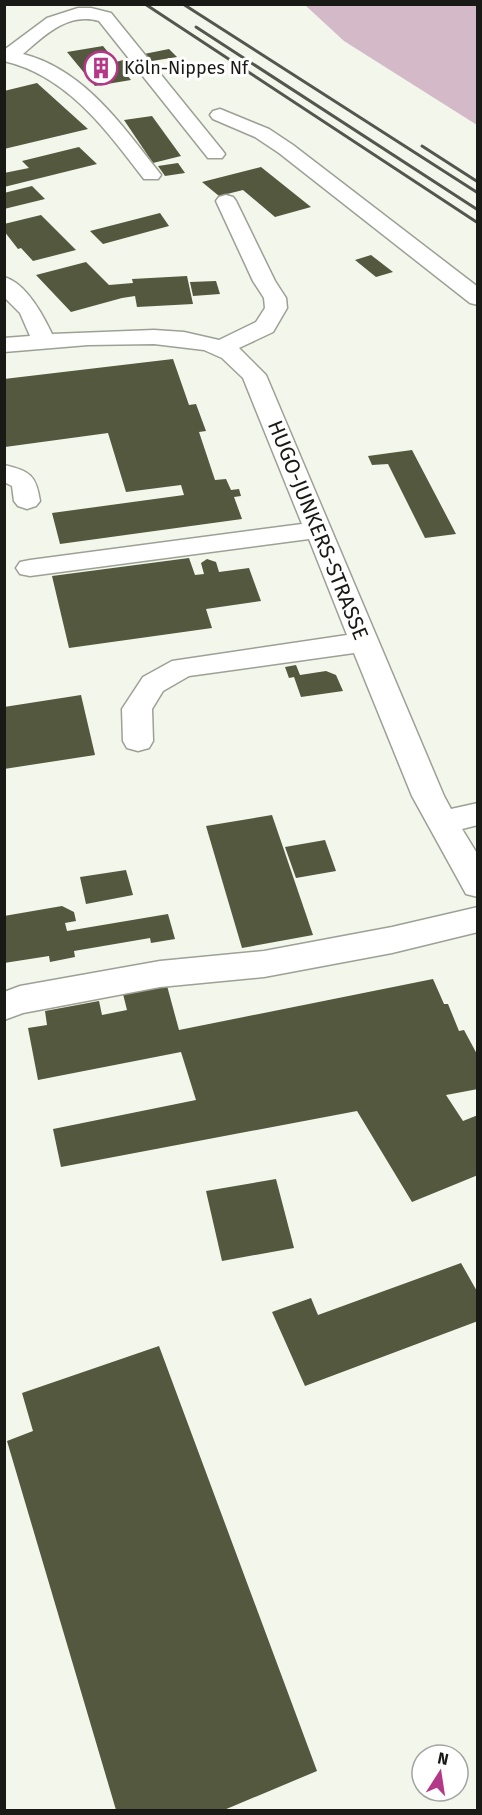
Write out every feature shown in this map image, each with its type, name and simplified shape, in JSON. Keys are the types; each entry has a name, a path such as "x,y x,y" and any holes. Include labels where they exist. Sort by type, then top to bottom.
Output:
{"street":[{"path":"7,55 57,17 71,13 98,14 105,17 214,154"},
{"path":"7,55 46,69 77,90 113,128 151,175"},
{"path":"220,115 262,133 286,149 477,298"},
{"path":"219,349 265,327 276,308 275,298 264,281 226,201"},
{"path":"4,284 30,311 44,342"},
{"name":"HUGO-JUNKERS-STRASSE","path":"4,345 154,336 194,341 229,352 254,375 428,796 477,885"},
{"path":"4,472 24,482 27,501"},
{"path":"30,567 318,530"},
{"path":"138,741 137,709 153,684 182,668 364,642"},
{"path":"442,822 477,814"},
{"path":"4,1006 20,1000 160,974 276,962 392,940 477,919"}],"shaded area":[{"path":"305,5 477,5 477,125 344,41"}],"building":[{"name":"Köln-Nippes Nf","path":"103,46 116,62 123,60 134,74 127,75 131,80 95,86 67,52"},
{"path":"169,49 177,57 152,61 144,54"},
{"path":"37,83 88,129 4,149 4,91"},
{"path":"152,116 181,156 153,163 124,120"},
{"path":"79,147 97,164 4,187 4,173 29,168 22,161"},
{"path":"178,163 185,173 165,176 158,166"},
{"path":"261,167 311,207 275,217 243,190 219,196 202,182"},
{"path":"32,186 45,199 4,209 4,193"},
{"path":"160,213 169,226 103,244 90,231"},
{"path":"41,215 76,250 33,261 21,248 18,249 4,231 4,224"},
{"path":"371,255 393,272 376,277 355,260"},
{"path":"86,262 109,285 133,283 132,279 187,276 193,304 137,307 135,296 71,312 36,275"},
{"path":"216,281 220,294 193,296 190,282"},
{"path":"173,359 189,405 196,404 206,431 199,432 215,480 226,479 231,490 239,489 241,496 234,497 242,519 60,544 52,513 184,495 181,485 126,492 108,433 5,447 4,379"},
{"path":"412,450 456,534 425,538 388,464 372,465 368,456"},
{"path":"189,558 195,575 204,574 201,563 207,559 216,562 219,572 249,568 261,601 206,609 212,628 69,648 52,576"},
{"path":"296,665 300,675 326,671 336,675 343,691 301,697 294,677 289,678 285,667"},
{"path":"81,695 95,755 4,769 4,707"},
{"path":"272,815 313,935 242,948 206,826"},
{"path":"325,840 336,871 296,878 285,847"},
{"path":"126,870 133,895 86,904 80,877"},
{"path":"62,906 74,912 76,921 65,923 67,931 168,914 175,939 151,943 150,938 74,951 75,957 50,962 49,956 4,963 4,916"},
{"path":"433,979 444,1004 448,1004 459,1031 464,1030 478,1056 478,1089 446,1095 463,1121 478,1115 478,1175 412,1202 357,1111 61,1167 53,1129 196,1100 181,1052 38,1080 28,1028 47,1025 45,1011 99,1001 102,1015 127,1010 122,990 166,982 179,1030"},
{"path":"276,1179 294,1248 222,1261 206,1191"},
{"path":"461,1263 478,1293 478,1321 305,1386 272,1312 311,1298 318,1315"},
{"path":"159,1346 317,1771 224,1810 116,1810 7,1441 33,1431 22,1393"}],"railway":[{"path":"145,4 478,223"},
{"path":"183,4 478,193"},
{"path":"196,27 478,210"},
{"path":"422,146 478,182"}],"place":[{"name":"Köln-Nippes Nf","path":"101,68"}]}
